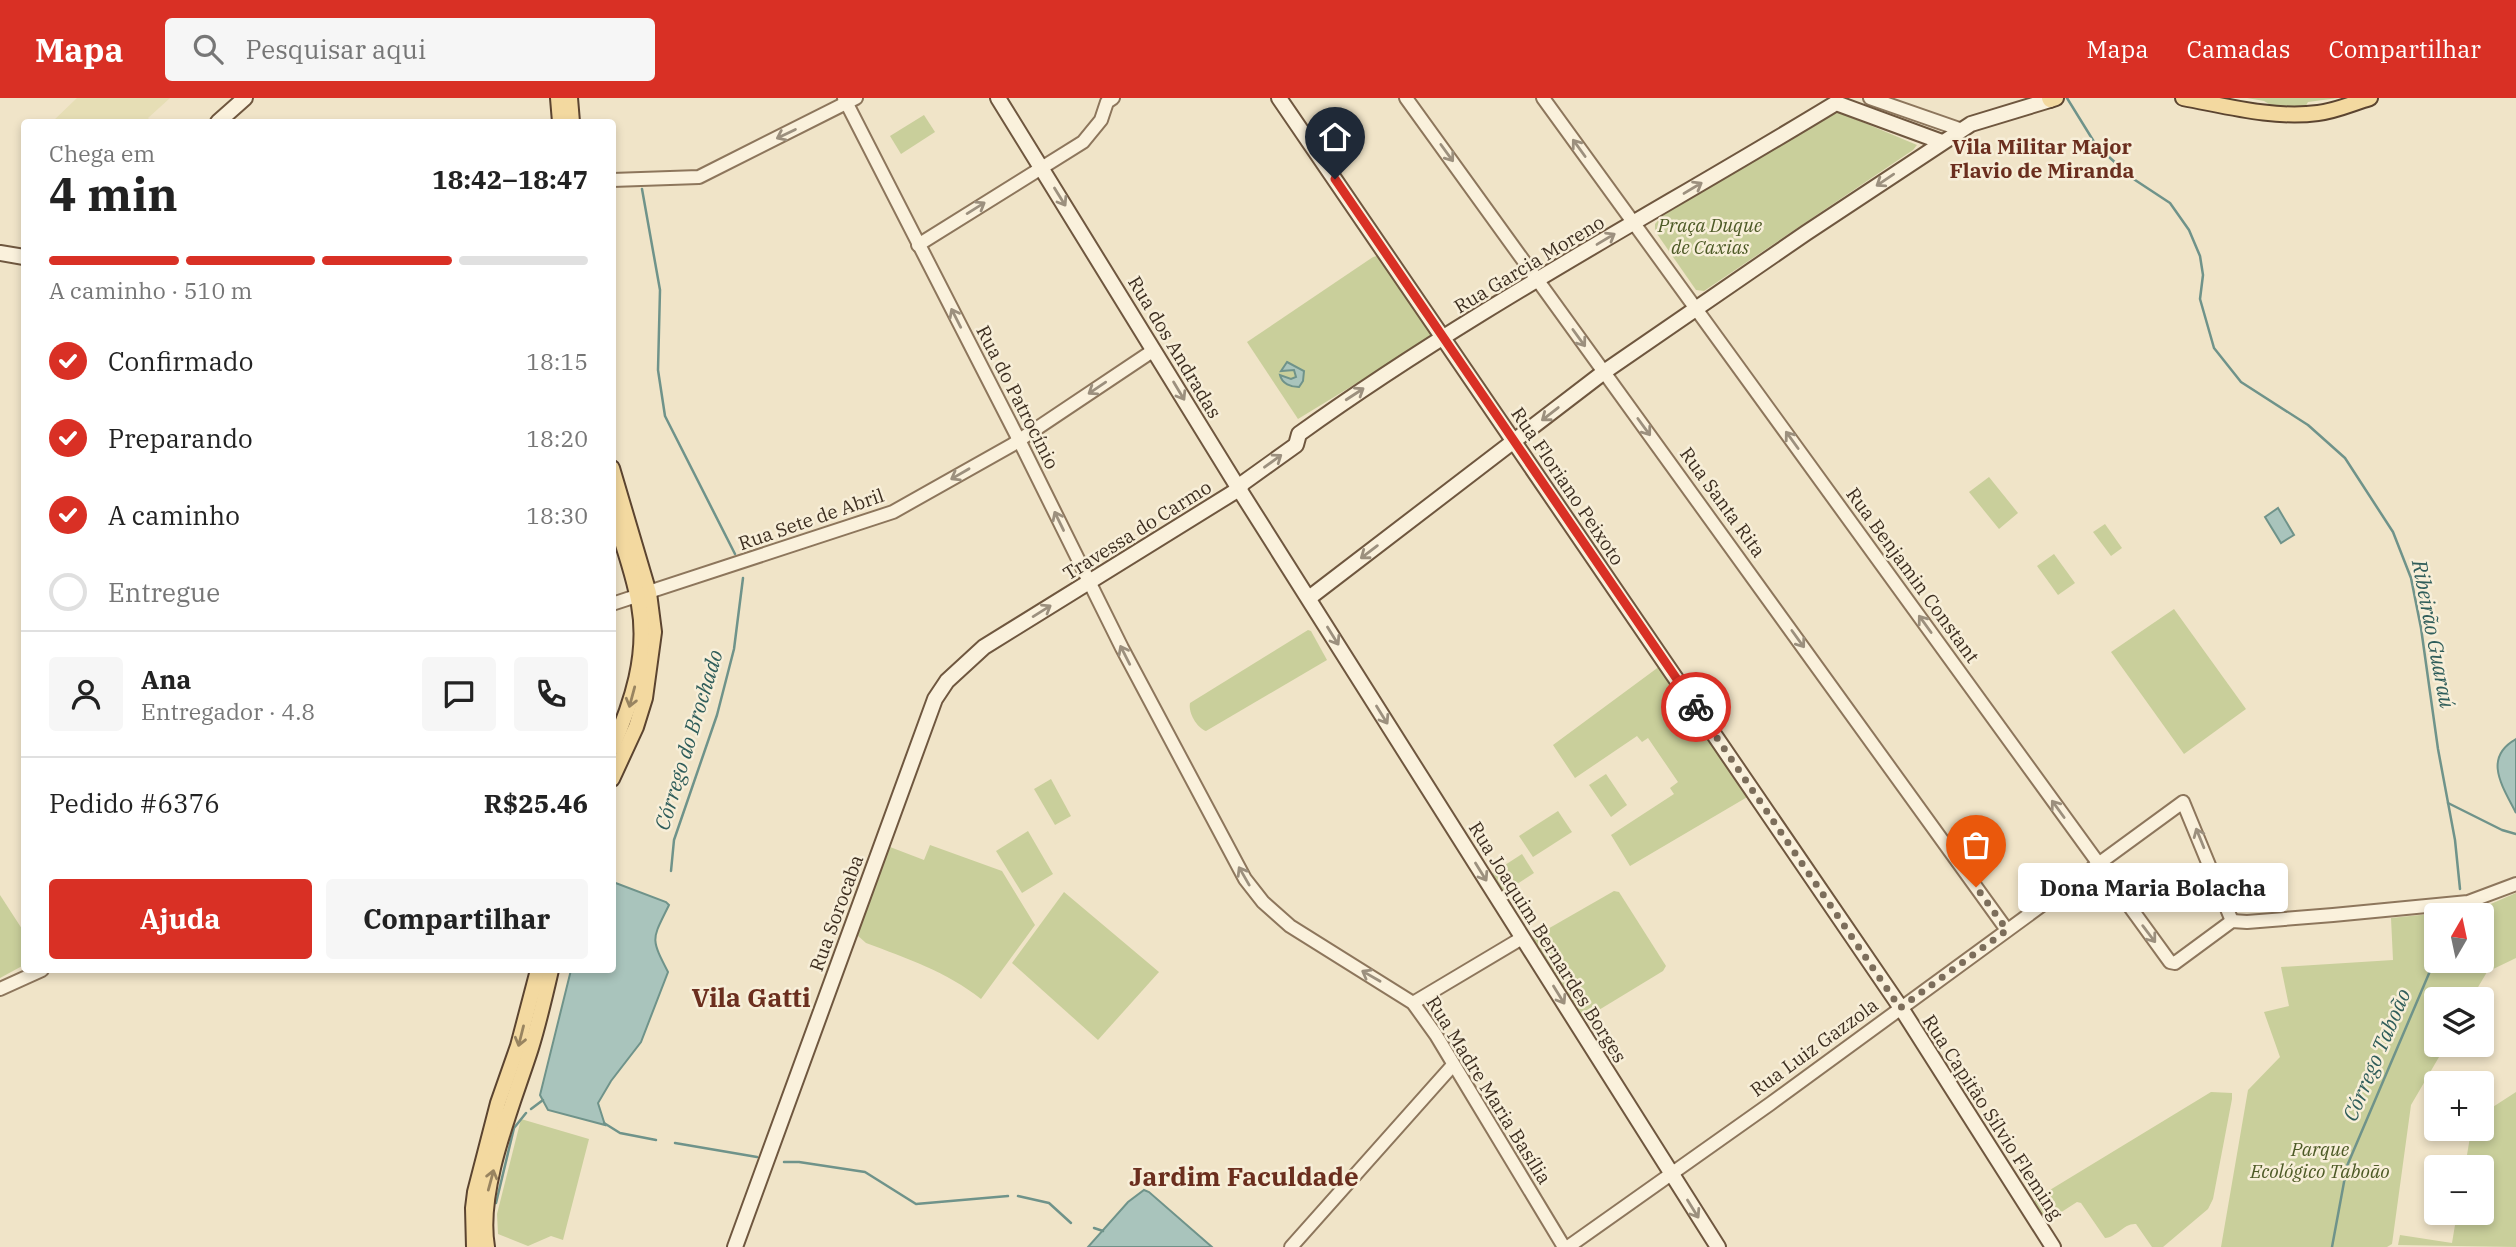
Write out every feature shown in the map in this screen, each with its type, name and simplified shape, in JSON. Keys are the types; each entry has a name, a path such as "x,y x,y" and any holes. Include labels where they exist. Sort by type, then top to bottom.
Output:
{"main road":[{"path":"222,119 246,98"},
{"path":"558,98 561,119"},
{"path":"570,98 572,119"},
{"name":"Rua dos Andradas","path":"998,98 1239,489 1320,615"},
{"name":"Rua Floriano Peixoto","path":"1279,98 1759,799"},
{"path":"2183,98 2255,111 2294,114 2318,113 2370,98"},
{"path":"1309,598 1604,372 1942,142 1971,124 2052,99"},
{"path":"2281,99 2285,107 2294,114"},
{"path":"1634,222 1838,101 1942,142"},
{"name":"Rua Garcia Moreno","path":"1299,433 1351,396 1443,338 1634,222"},
{"path":"0,253 21,256"},
{"name":"Travessa do Carmo","path":"984,647 1239,489 1243,483 1296,445 1299,433"},
{"path":"616,484 654,632 649,678 636,727 616,770"},
{"path":"616,523 643,595 638,674 629,707 616,738"},
{"name":"Rua Joaquim Bernardes Borges","path":"1320,615 1718,1247"},
{"name":"Rua Sorocaba","path":"736,1247 935,699 947,681 984,647"},
{"name":"Rua Capitão Sílvio Fleming","path":"1759,799 1900,1008 2053,1247"},
{"path":"474,1247 475,1192 498,1103 519,1046 537,973"},
{"path":"487,1247 485,1224 488,1192 550,973"}],"street":[{"name":"Rua Santa Rita","path":"1406,98 1759,583 2007,930"},
{"path":"1543,98 1697,308"},
{"path":"1870,98 1962,130"},
{"path":"918,245 1089,136 1101,120 1111,99"},
{"path":"616,180 699,177 849,100"},
{"name":"Rua do Patrocínio","path":"849,100 918,245 1157,715"},
{"name":"Rua Benjamin Constant","path":"1697,308 2097,864 2172,963 2232,921"},
{"name":"Rua Sete de Abril","path":"616,603 893,512 1019,440 1154,350"},
{"name":"Rua Madre Maria Basília","path":"1157,715 1245,880 1263,902 1290,926 1413,1003 1566,1247"},
{"name":"Rua Luiz Gazzola","path":"1566,1247 2183,802 2232,921"},
{"path":"2232,921 2247,922 2468,902 2516,884"},
{"path":"1413,1003 1522,938"},
{"path":"0,989 36,973"},
{"path":"1291,1247 1453,1065"}],"shaded area":[{"path":"77,98 170,98 149,119 55,119"}],"green space":[{"path":"2247,98 2338,98 2308,102 2304,109 2274,107 2264,101"},
{"name":"Praça Duque de Caxias","path":"1836,111 1917,145 1704,291 1696,290 1655,231 1655,224 1662,216"},
{"path":"924,115 935,132 901,154 890,136"},
{"path":"1377,256 1434,336 1298,419 1247,342"},
{"path":"1989,477 2018,513 1999,529 1969,492"},
{"path":"2105,524 2122,548 2111,556 2093,532"},
{"path":"2054,554 2075,583 2058,595 2037,566"},
{"path":"2174,609 2246,709 2184,754 2111,652"},
{"path":"1308,630 1327,660 1206,731 1196,723 1190,711 1190,703"},
{"path":"1660,666 1749,796 1630,866 1611,835 1674,794 1670,788 1678,782 1648,738 1642,742 1637,736 1575,778 1553,745"},
{"path":"1606,774 1627,805 1611,817 1589,785"},
{"path":"1051,779 1071,816 1055,825 1034,789"},
{"path":"1558,811 1572,832 1533,857 1519,836"},
{"path":"1028,831 1053,874 1022,893 996,851"},
{"path":"930,845 1002,871 1035,925 981,999 940,973 866,943 857,935 890,847 924,860"},
{"path":"1522,854 1534,873 1500,895 1488,876"},
{"path":"1614,891 1619,892 1666,966 1663,971 1584,1019 1578,1019 1531,943 1532,938"},
{"path":"1064,892 1159,972 1098,1040 1012,963"},
{"name":"Parque Ecológico Taboão","path":"2516,893 2516,958 2494,969 2493,903"},
{"path":"0,895 21,927 21,967 0,978"},
{"name":"Parque Ecológico Taboão","path":"2424,915 2424,973 2486,973 2478,987 2424,987 2424,1057 2439,1057 2431,1071 2424,1071 2424,1083 2411,1105 2392,1244 2387,1247 2221,1247 2248,1090 2280,1057 2264,1012 2289,1006 2281,967 2393,960 2391,918"},
{"path":"2211,1092 2232,1093 2213,1199 2208,1209 2163,1247 2152,1247 2136,1224 2105,1238 2081,1203 2077,1202 2049,1220 2043,1217 2034,1204 2040,1196"},
{"path":"2516,1092 2516,1247 2398,1245 2400,1235 2452,1243 2455,1225 2494,1225 2494,1155 2467,1155 2469,1141 2494,1141 2494,1106"},
{"path":"521,1119 589,1139 563,1240 551,1236 528,1246 498,1234 497,1214"}],"water":[{"path":"1287,362 1304,371 1299,387 1287,384 1281,378 1280,375 1291,379 1296,377 1294,370 1281,371"},
{"path":"2278,508 2294,535 2281,543 2265,517"},
{"path":"2516,739 2516,813 2501,783 2498,764 2500,755"},
{"path":"616,883 666,902 669,905 655,939 668,972 641,1042 598,1103 605,1125 548,1110 540,1095 570,973 616,973"},
{"path":"1144,1190 1212,1247 1088,1247 1128,1202"}],"waterway":[{"name":"Ribeirão Guaraú","path":"2067,98 2096,145 2132,178 2170,203 2189,230 2200,256 2203,275 2200,299 2214,348 2241,382 2308,425 2345,458 2393,532 2411,578 2421,628 2438,749 2455,840 2460,889"},
{"path":"642,189 660,290 658,370 665,416 735,554"},
{"name":"Córrego do Brochado","path":"671,871 674,840 717,715 734,649 743,578"},
{"path":"2448,803 2502,830 2516,834"},
{"name":"Córrego Taboão","path":"2332,1247 2347,1166 2429,973"},
{"path":"531,1109 543,1100"},
{"path":"496,1203 514,1128 526,1113"},
{"name":"Córrego do Brochado","path":"604,1123 620,1133 656,1140"},
{"name":"Córrego do Brochado","path":"675,1143 757,1157"},
{"name":"Córrego do Brochado","path":"784,1162 865,1172 916,1204 1008,1196"},
{"name":"Córrego do Brochado","path":"1018,1196 1049,1203 1071,1223"},
{"name":"Córrego do Brochado","path":"1094,1228 1103,1231"}],"way so far":[{"path":"1696,707 1900,1008 2007,930 1976,887"}],"place":[{"name":"Dona Maria Bolacha","path":"1976,887"}],"district":[{"name":"Vila Militar Major Flavio de Miranda","path":"2042,159"},
{"name":"Vila Gatti","path":"751,998"},
{"name":"Jardim Faculdade","path":"1244,1177"}],"route":[{"path":"1335,179 1696,707"}]}
